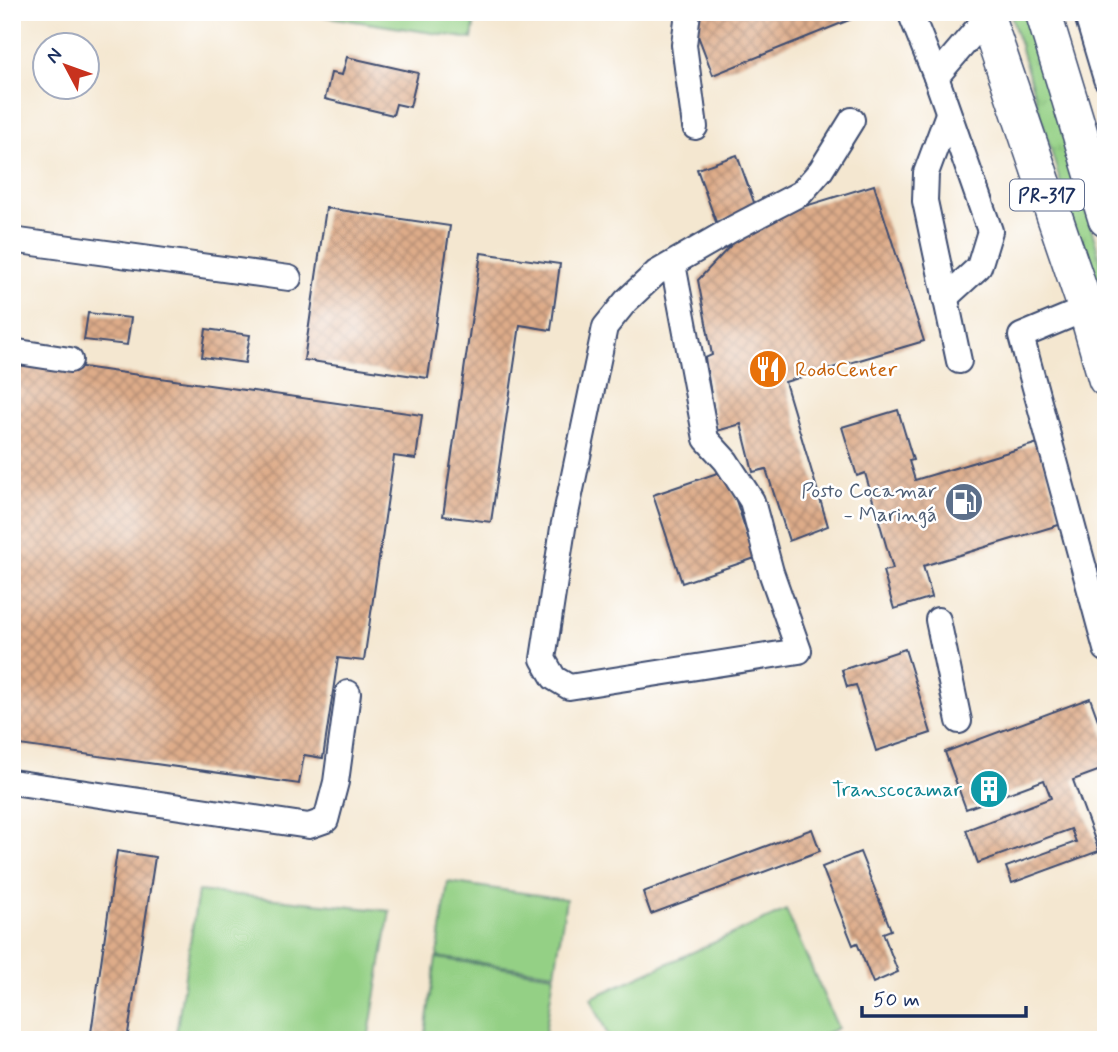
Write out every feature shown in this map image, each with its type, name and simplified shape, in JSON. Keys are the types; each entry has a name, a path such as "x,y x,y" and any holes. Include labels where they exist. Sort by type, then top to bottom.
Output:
{"highway":[{"name":"PR-317","path":"1043,12 1106,219"},
{"name":"PR-317","path":"986,15 1086,309 1106,379"}],"lane":[{"path":"688,12 684,45 695,127"},
{"path":"910,12 936,77 990,231 979,267 944,298"},
{"path":"1086,12 1106,79"},
{"path":"936,77 986,15"},
{"path":"948,114 926,173 926,201 959,361"},
{"path":"673,264 706,439 726,461 752,501 771,572 799,651 569,687 554,678 543,659 563,528 605,327 626,301 656,273 802,193 821,170 852,120"},
{"path":"12,240 289,278"},
{"path":"1086,309 1021,336 1106,649"},
{"path":"12,351 70,360"},
{"path":"938,620 959,721"},
{"path":"12,782 309,827 326,820 336,782 348,693"}],"green space":[{"path":"296,12 476,12 472,39"},
{"path":"1010,12 1027,12 1106,278 1106,336"},
{"path":"448,882 566,899 555,973 437,957"},
{"path":"198,891 390,911 368,1040 175,1040"},
{"path":"786,910 838,1028 812,1040 610,1040 591,998"},
{"path":"436,958 554,975 544,1040 471,1040 425,1033"}],"building":[{"path":"689,12 869,12 713,75"},
{"path":"347,57 418,73 410,107 396,104 393,115 325,99 331,73 342,75"},
{"path":"737,155 756,208 716,222 697,169"},
{"name":"RodoCenter","path":"874,185 924,341 785,382 828,526 789,541 766,469 753,472 741,424 717,431 705,358 712,355 698,280 753,222"},
{"path":"326,208 450,226 428,378 304,360"},
{"path":"481,253 560,264 551,330 520,325 491,522 443,516"},
{"path":"88,313 131,318 127,345 84,340"},
{"path":"206,329 250,335 245,363 202,357"},
{"path":"12,357 422,415 416,459 394,456 364,661 338,658 323,758 304,755 299,784 12,744"},
{"name":"Posto Cocamar - Maringá","path":"898,410 913,460 909,461 915,480 1038,443 1062,524 923,566 932,597 894,609 883,571 893,569 865,473 857,476 842,427"},
{"path":"726,470 755,558 682,583 653,495"},
{"path":"905,649 931,733 876,751 856,685 847,687 842,670"},
{"name":"Transcocamar","path":"1090,698 1106,742 1106,768 1073,780 1099,851 1012,883 1006,867 1076,842 1071,829 978,863 966,830 1051,798 1044,780 966,809 945,752"},
{"path":"812,829 820,851 651,914 643,892"},
{"path":"117,851 155,857 127,1040 90,1040"},
{"path":"860,852 891,930 883,933 898,972 873,983 857,943 853,945 822,867"}],"place":[{"name":"RodoCenter","path":"768,369"},
{"name":"Posto Cocamar - Maringá","path":"964,502"},
{"name":"Transcocamar","path":"989,789"}]}
